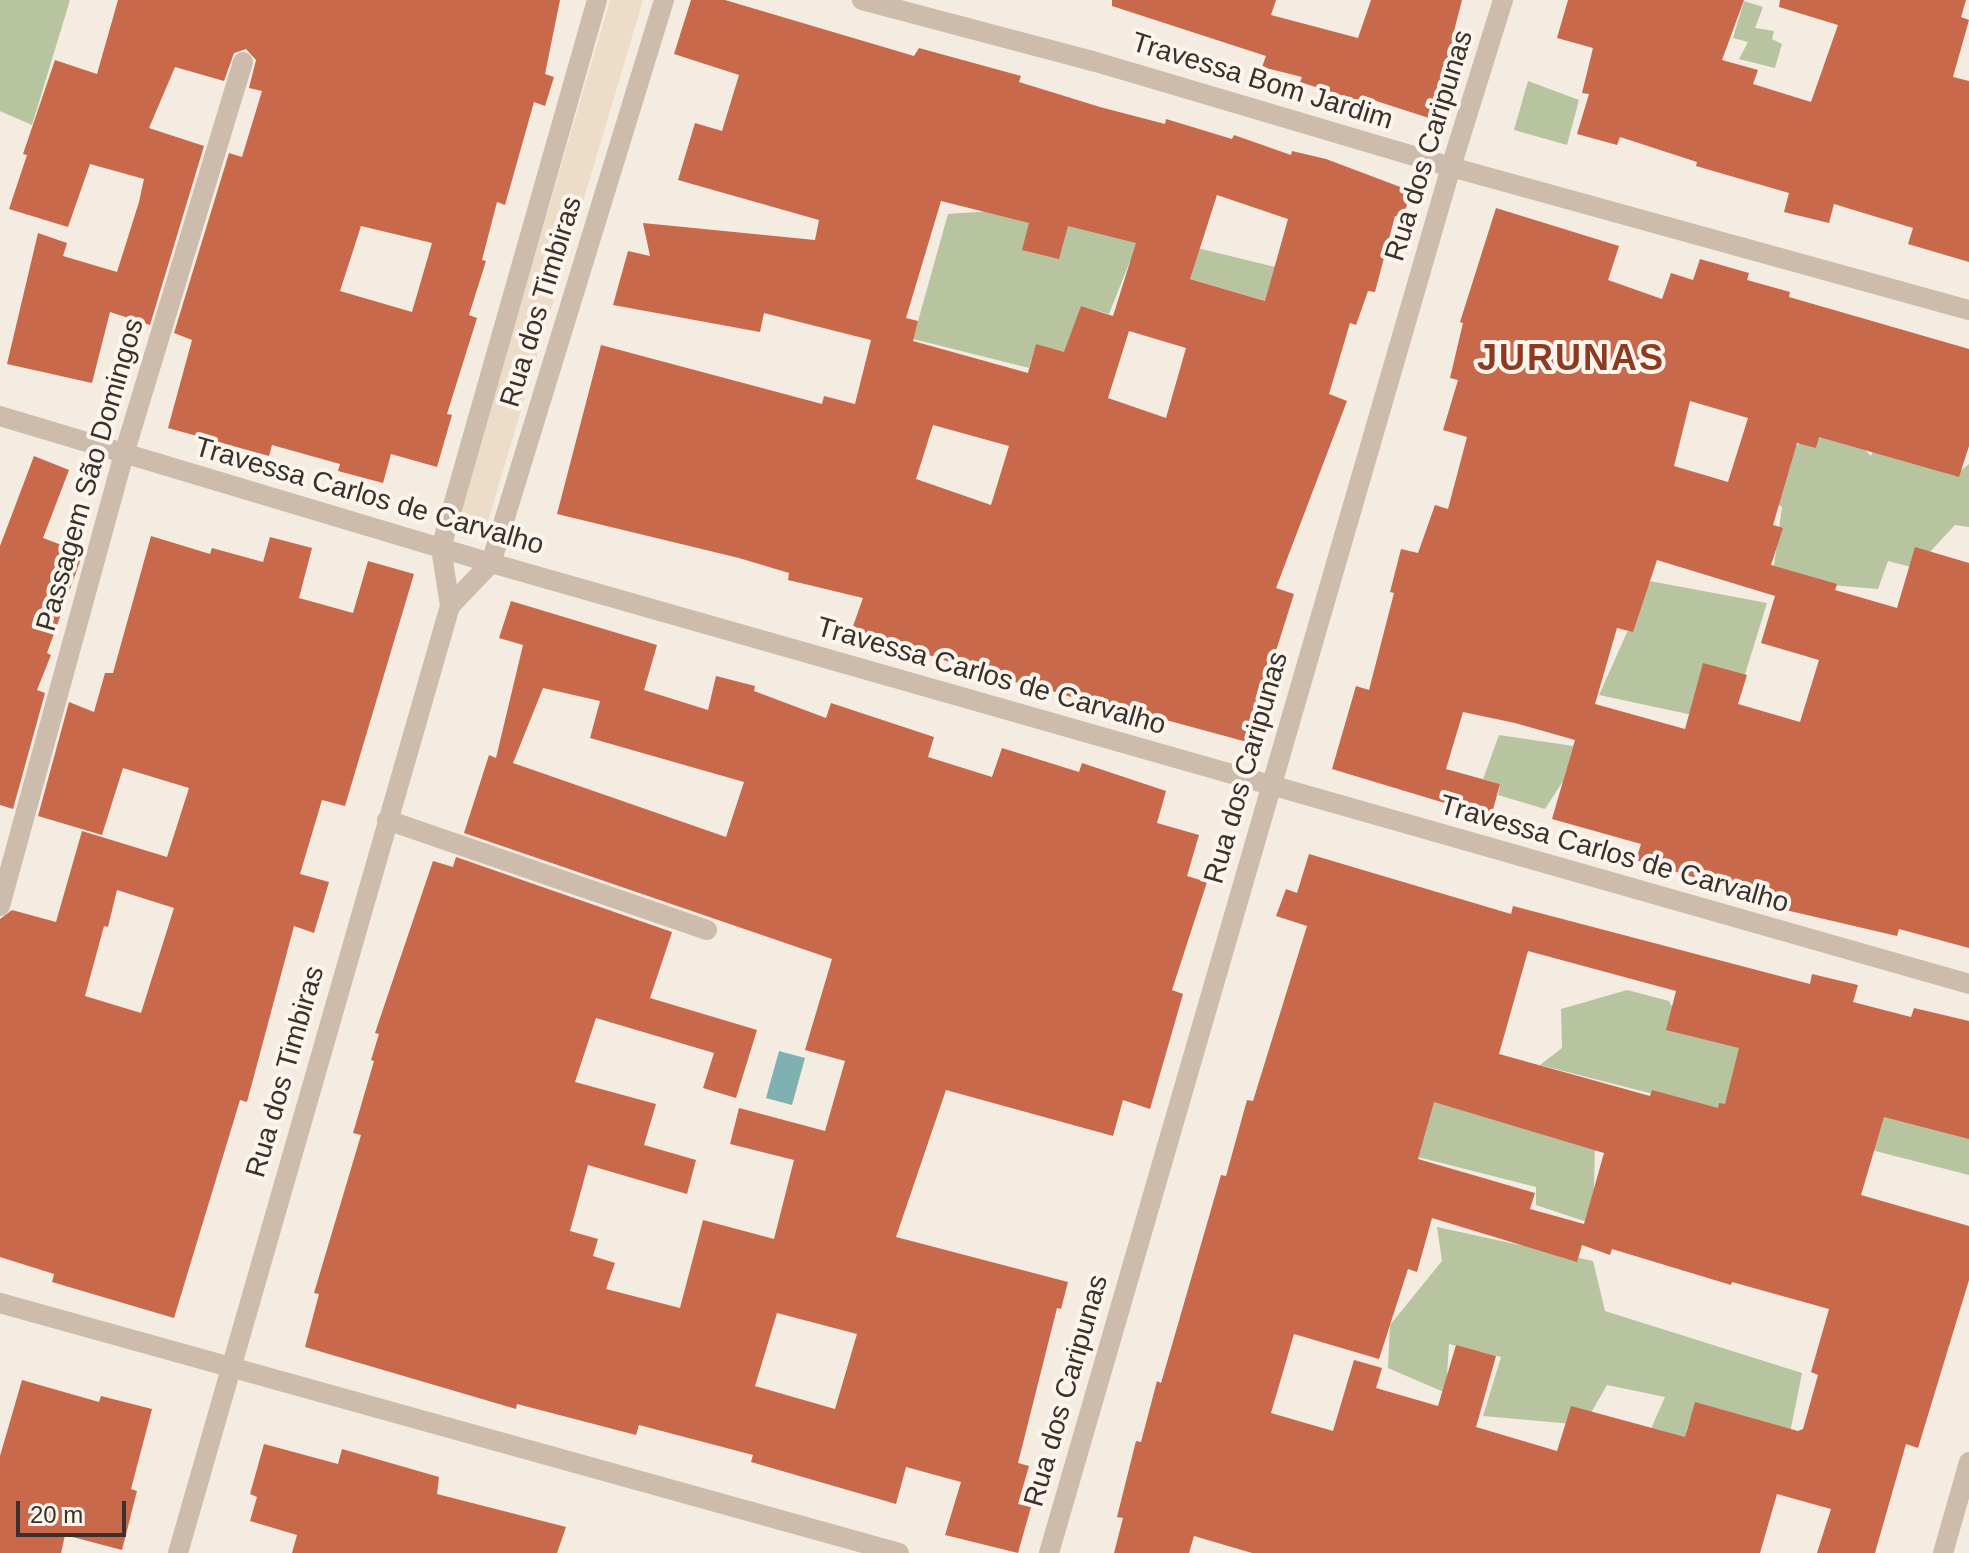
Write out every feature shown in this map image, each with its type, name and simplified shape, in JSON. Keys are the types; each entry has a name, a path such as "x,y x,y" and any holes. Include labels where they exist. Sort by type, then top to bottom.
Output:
{"street":[{"name":"Rua dos Timbiras","path":"178,1553 450,606 441,548 597,0"},
{"name":"Rua dos Timbiras","path":"450,606 491,563 664,0"},
{"name":"Travessa Bom Jardim","path":"862,0 1096,62 1451,167 1969,310"},
{"name":"Rua dos Caripunas","path":"1049,1553 1451,167 1503,0"},
{"name":"Passagem São Domingos","path":"0,906 124,454 243,62"},
{"name":"Travessa Carlos de Carvalho","path":"0,416 491,563 1969,984"},
{"path":"387,820 707,930"},
{"path":"0,1303 899,1553"},
{"path":"1943,1553 1969,1462"}],"green space":[{"path":"0,0 70,0 32,125 0,111"},
{"path":"1744,1 1763,7 1755,28 1774,31 1772,39 1782,44 1775,68 1739,59 1748,42 1733,38"},
{"path":"1528,81 1579,100 1567,145 1514,130"},
{"path":"1033,208 1304,274 1289,308 1130,261 1109,314 1081,306 1078,316 1087,359 1036,345 1029,368 913,339 948,214"},
{"path":"1844,428 1871,456 1881,428 1929,465 1954,476 1969,464 1969,527 1955,525 1915,568 1888,561 1878,589 1772,580 1782,507 1748,487 1802,442"},
{"path":"1650,581 1767,603 1730,723 1599,695"},
{"path":"1499,735 1573,746 1563,781 1545,809 1498,795 1500,784 1483,779"},
{"path":"1627,990 1669,1001 1685,1031 1812,1062 1969,1135 1969,1175 1540,1065 1562,1048 1561,1009"},
{"path":"1434,1090 1595,1146 1593,1224 1536,1205 1536,1187 1418,1157"},
{"path":"1437,1227 1593,1261 1605,1311 1802,1373 1786,1453 1695,1405 1686,1431 1741,1441 1724,1476 1650,1431 1665,1397 1607,1385 1584,1425 1483,1416 1501,1357 1449,1344 1446,1393 1388,1368 1390,1325 1442,1261"}],"shaded area":[{"path":"610,0 643,0 485,531 456,524"}],"water":[{"path":"779,1051 805,1058 792,1105 766,1098"}],"building":[{"path":"118,0 560,0 545,74 554,77 545,106 534,102 505,205 497,202 482,260 486,261 469,315 477,318 447,414 452,415 437,467 391,454 383,483 338,471 340,464 272,445 269,456 168,428 192,340 174,333 229,153 242,157 262,91 249,88 256,60 246,49 234,53 224,81 175,67 149,128 204,146 150,325 110,312 92,383 7,364 38,233 67,243 63,256 117,272 139,202 144,179 90,164 68,227 9,209 27,155 23,154 55,60 97,74","holes":["361,226 432,243 412,312 340,291"]},
{"path":"691,0 725,0 914,56 919,48 1021,76 1019,82 1100,107 1165,124 1166,119 1232,139 1234,135 1291,155 1292,151 1326,159 1411,191 1403,218 1395,216 1375,292 1368,291 1356,325 1350,323 1329,394 1347,401 1276,588 1294,594 1247,742 1085,698 1084,701 1030,684 1029,687 986,671 985,674 852,629 863,598 788,580 789,573 739,558 557,514 601,345 822,404 824,396 855,404 871,340 764,313 760,332 613,305 628,251 650,256 643,223 815,240 819,220 678,180 695,123 722,131 739,75 674,54","holes":["1217,195 1288,219 1265,301 1190,279","941,201 1029,223 1022,250 1059,259 1068,226 1136,243 1113,316 1081,306 1064,352 1036,344 1028,373 913,341 918,321 906,318","1129,331 1186,348 1166,418 1108,398","933,425 1009,446 991,505 916,479"]},
{"path":"1112,0 1276,0 1271,15 1358,38 1371,0 1462,0 1453,35 1459,36 1429,118 1370,99 1368,104 1300,82 1302,77 1262,67 1266,56 1112,6"},
{"path":"1568,0 1744,0 1722,60 1758,70 1753,84 1811,102 1838,25 1779,7 1780,0 1966,0 1961,17 1969,20 1953,77 1969,81 1969,262 1908,244 1913,228 1834,204 1829,223 1784,212 1789,193 1696,166 1697,162 1620,137 1617,145 1577,134 1589,94 1582,93 1593,48 1557,38"},
{"path":"1496,208 1619,246 1608,280 1662,299 1671,273 1693,280 1700,259 1749,273 1747,280 1790,292 1789,297 1969,349 1969,446 1959,477 1819,437 1816,448 1797,443 1773,525 1783,528 1771,565 1837,584 1835,590 1897,608 1915,547 1969,563 1969,948 1899,929 1897,936 1777,908 1777,905 1691,882 1693,877 1636,860 1641,844 1552,819 1575,740 1515,723 1463,712 1446,769 1500,784 1491,817 1332,769 1356,686 1369,690 1394,593 1390,592 1401,549 1418,553 1435,505 1448,509 1467,437 1443,430 1458,380 1450,378 1463,323 1460,322","holes":["1690,401 1748,418 1728,482 1674,466","1657,560 1775,596 1761,643 1819,660 1800,722 1738,704 1747,675 1703,663 1685,729 1595,704 1617,628 1633,632"]},
{"path":"34,456 69,470 43,538 83,553 47,653 51,655 37,690 45,693 13,809 0,805 0,546"},
{"path":"151,536 210,554 212,548 263,562 270,537 312,548 299,598 353,613 368,561 414,574 345,806 322,800 300,874 329,882 314,933 294,926 247,1102 240,1100 174,1318 52,1282 54,1274 0,1257 0,919 12,910 56,922 82,831 167,857 189,788 123,768 102,835 38,816 69,702 94,712 105,673 113,673","holes":["117,890 174,908 141,1013 85,996"]},
{"path":"511,601 657,645 644,690 708,710 716,676 755,686 754,691 826,718 831,703 934,737 928,757 992,777 1002,748 1079,772 1082,763 1166,791 1157,823 1199,835 1187,876 1207,882 1172,990 1183,994 1150,1109 1123,1100 1113,1136 946,1090 896,1237 1068,1282 1061,1309 1057,1308 1018,1463 1029,1466 1018,1504 1031,1507 1018,1553 945,1535 961,1482 906,1467 896,1504 751,1462 753,1455 639,1425 636,1435 517,1404 516,1409 305,1347 319,1294 314,1293 361,1135 353,1133 374,1061 371,1060 379,1034 375,1033 433,861 453,867 456,857 672,932 650,998 757,1030 736,1098 703,1088 714,1053 596,1018 575,1082 656,1104 644,1145 696,1160 687,1194 588,1165 570,1231 598,1239 593,1256 615,1263 606,1289 680,1308 703,1220 774,1239 794,1160 730,1144 739,1108 825,1131 845,1061 805,1050 832,959 464,833 489,755 496,758 523,645 499,638","holes":["543,688 600,701 590,738 744,782 726,837 513,763","777,1313 857,1334 835,1409 755,1386"]},
{"path":"1309,854 1511,914 1513,906 1810,984 1812,974 1858,985 1853,1002 1911,1017 1914,1008 1969,1021 1969,1139 1884,1117 1861,1195 1969,1226 1969,1280 1918,1448 1906,1444 1875,1553 1817,1553 1831,1509 1777,1494 1760,1553 1252,1553 1194,1536 1189,1553 1114,1553 1123,1518 1117,1517 1136,1441 1141,1442 1157,1381 1161,1383 1221,1175 1226,1176 1247,1100 1253,1101 1307,926 1276,916 1286,889 1297,893","holes":["1528,951 1676,991 1666,1030 1739,1048 1725,1104 1719,1103 1718,1108 1652,1090 1650,1096 1499,1054","1434,1102 1604,1153 1584,1224 1530,1209 1535,1193 1418,1159","1432,1218 1577,1262 1582,1245 1610,1255 1612,1249 1731,1285 1732,1282 1829,1309 1811,1372 1818,1375 1803,1429 1798,1431 1695,1402 1685,1437 1571,1406 1557,1451 1476,1427 1496,1356 1456,1345 1438,1406 1376,1388 1382,1368 1354,1360 1333,1431 1271,1413 1294,1334 1379,1359 1408,1269 1417,1272"]},
{"path":"22,1380 99,1402 101,1396 152,1409 131,1489 137,1491 122,1550 65,1535 61,1553 0,1553 0,1456"},
{"path":"264,1444 338,1464 342,1449 439,1477 437,1494 566,1527 557,1553 292,1553 297,1535 250,1521 257,1497 250,1494"}],"district":[{"name":"JURUNAS","path":"1571,360"}]}
